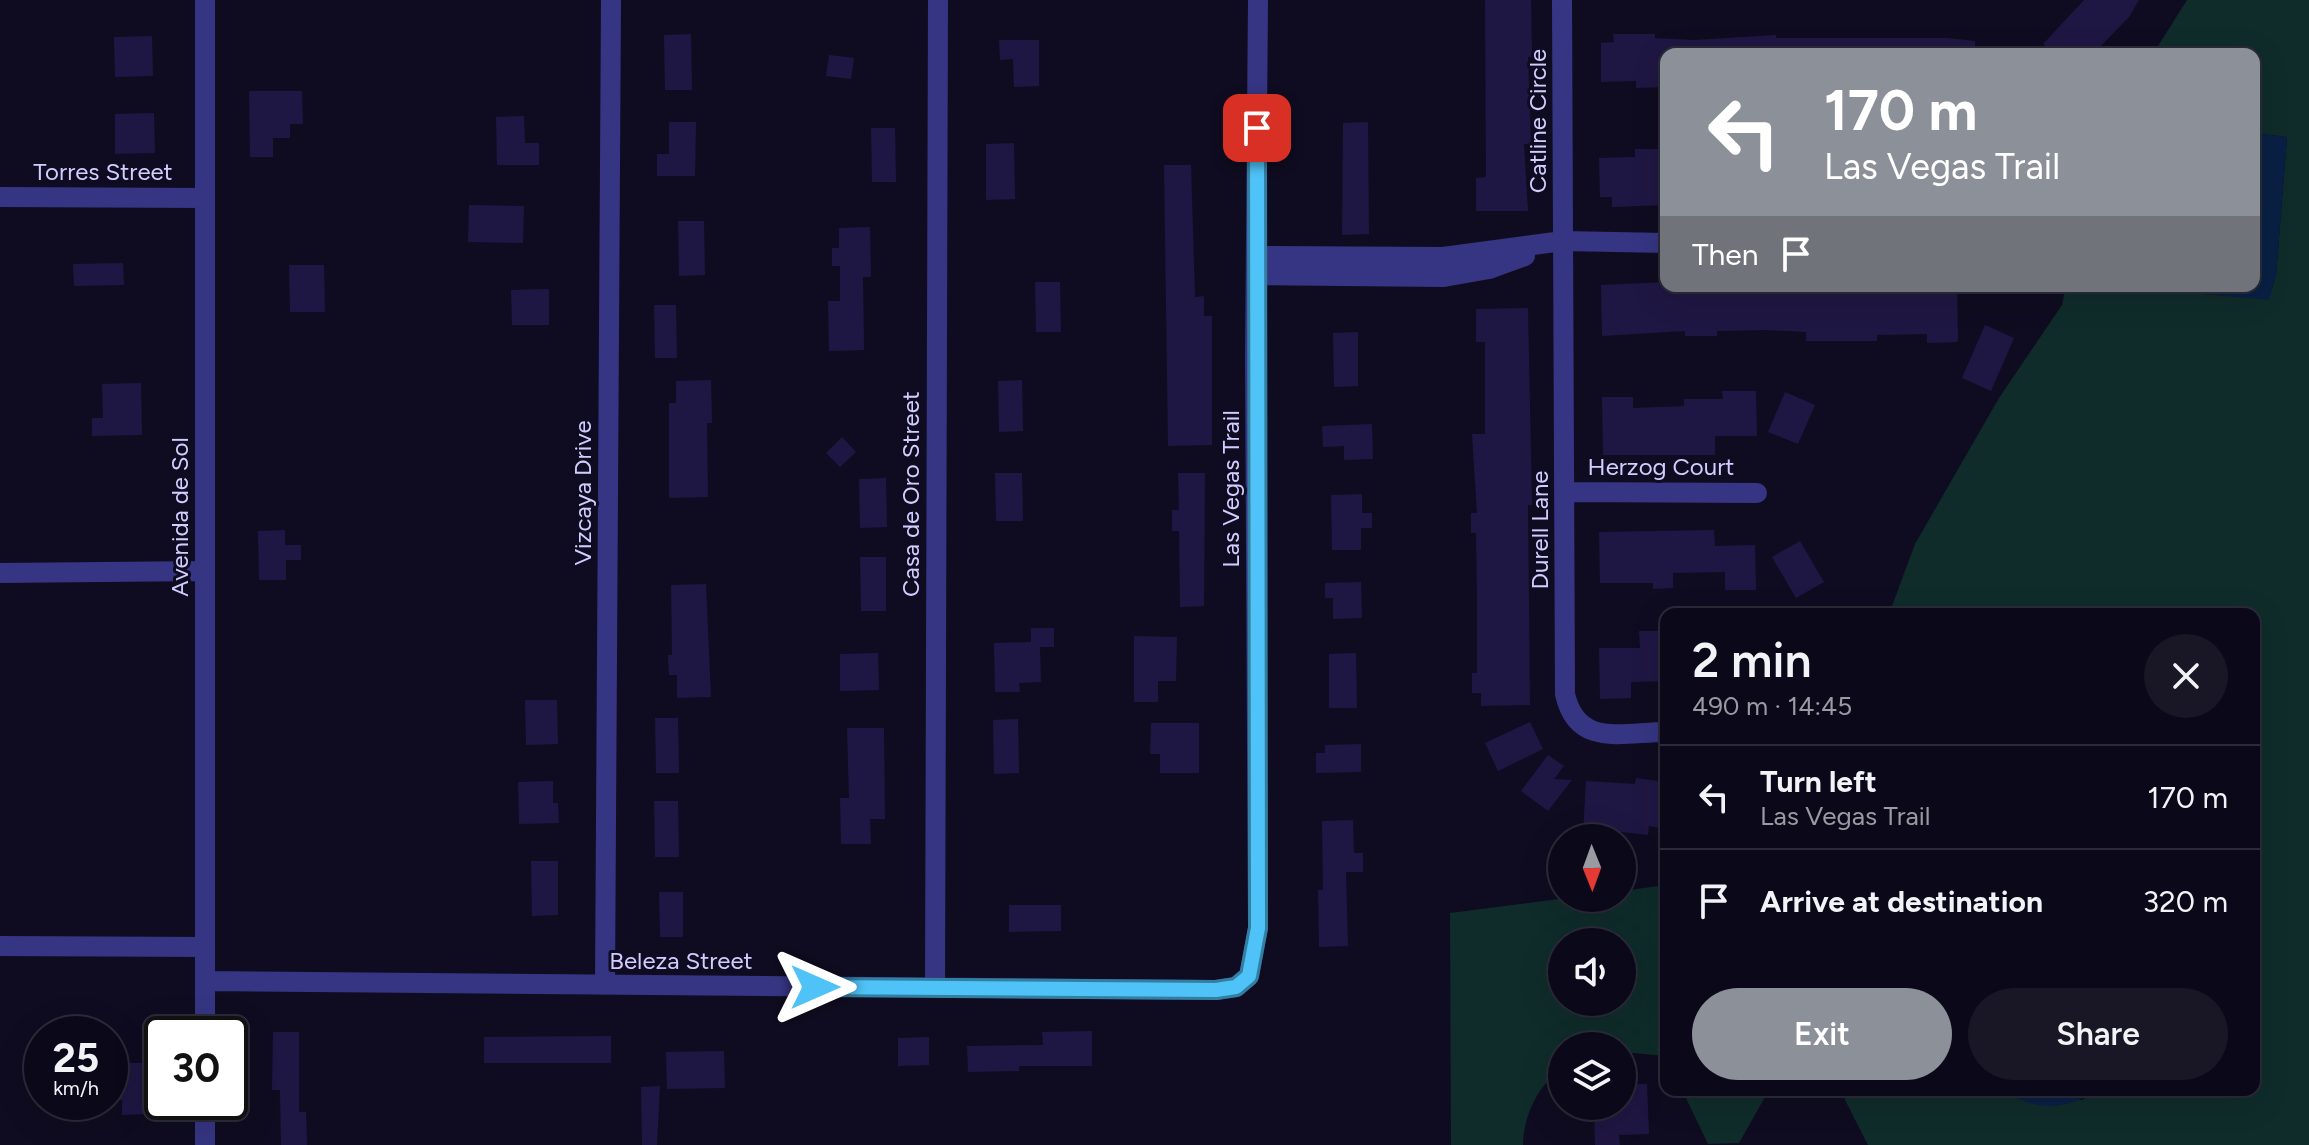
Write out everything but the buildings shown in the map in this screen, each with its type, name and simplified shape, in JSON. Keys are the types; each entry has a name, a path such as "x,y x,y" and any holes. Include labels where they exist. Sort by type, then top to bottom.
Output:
{"street":[{"name":"Avenida de Sol","path":"205,0 205,1016"},
{"name":"Vizcaya Drive","path":"605,985 611,0"},
{"name":"Casa de Oro Street","path":"935,988 938,0"},
{"name":"Las Vegas Trail","path":"1249,976 1258,928 1258,0"},
{"name":"Catline Circle","path":"1562,0 1563,241"},
{"name":"Torres Street","path":"0,197 205,198"},
{"path":"1256,265 1461,276 1563,241 1660,243"},
{"name":"Durell Lane","path":"1563,241 1565,694 1570,714 1584,728 1601,733 1660,732"},
{"name":"Herzog Court","path":"1565,492 1757,493"},
{"path":"0,573 205,571"},
{"path":"0,946 204,947"},
{"name":"Beleza Street","path":"205,981 1216,990 1236,987 1249,976"},
{"path":"205,1120 205,1145"}],"green space":[{"path":"2187,0 2309,0 2309,1145 1868,1145 1843,1096 2013,1096 2082,1100 2088,1096 2260,1096 2260,608 1891,608 1915,544 1999,398 2062,305 2065,292 2204,292 2269,299 2276,275 2287,137 2260,134 2260,48 2157,48"},
{"path":"1660,886 1660,1055 1636,1053 1636,1032 1548,1032 1548,1081 1529,1113 1523,1145 1451,1145 1450,913 1548,900 1548,912 1636,912 1636,889"},
{"path":"1685,1096 1766,1096 1739,1143 1708,1144"}],"water":[{"path":"2260,134 2287,137 2276,275 2269,300 2204,294 2260,292"},
{"path":"2014,1096 2087,1096 2052,1106"}],"route":[{"path":"815,987 1216,990 1236,987 1249,976 1258,928 1257,128"}]}
